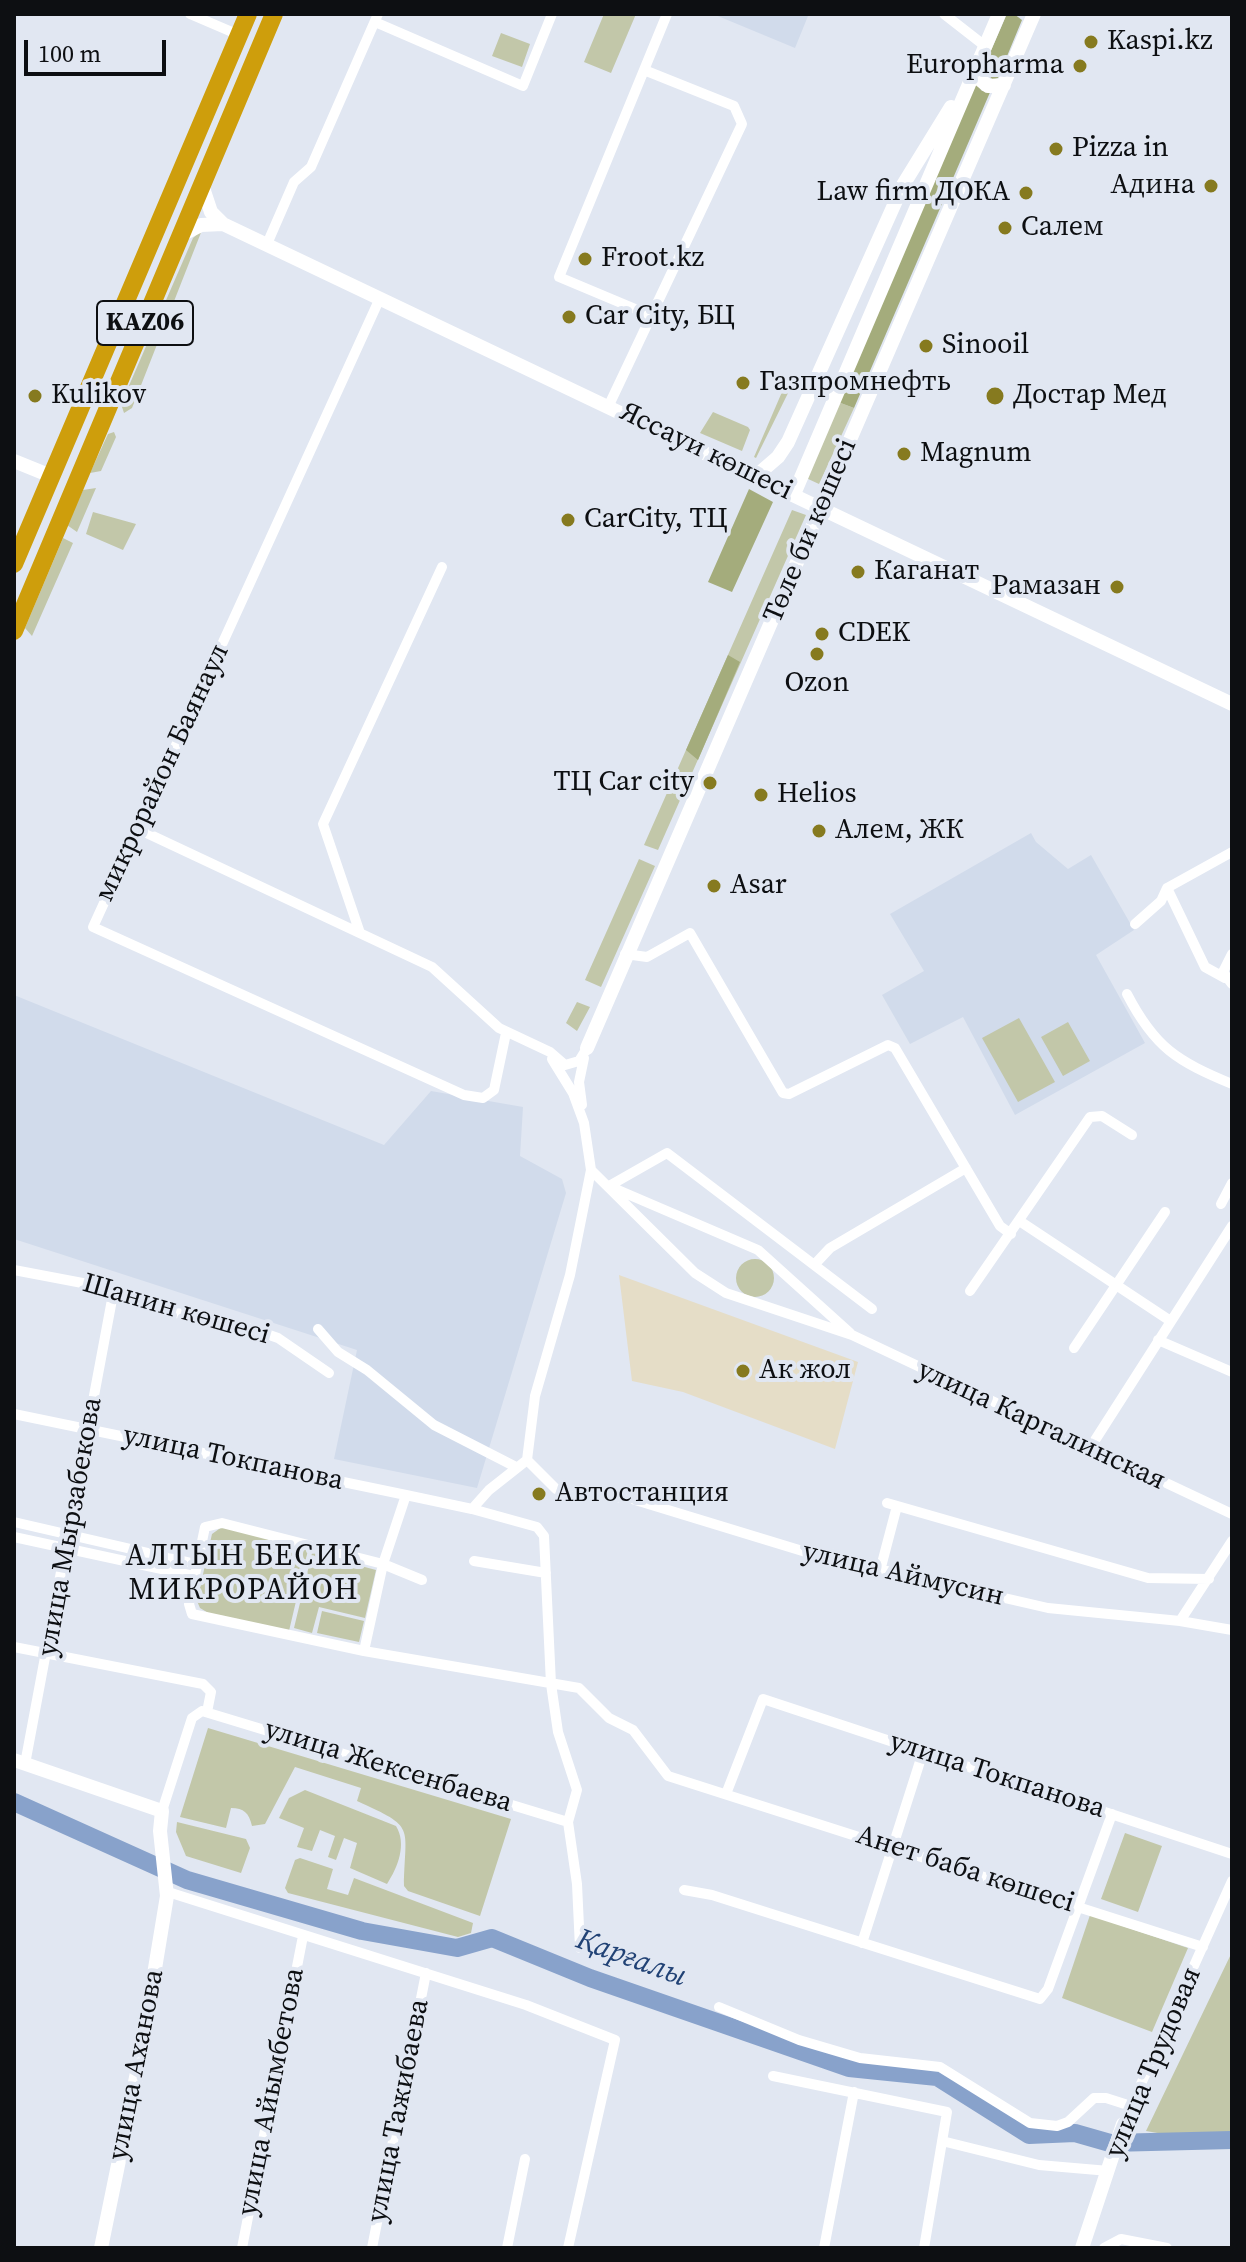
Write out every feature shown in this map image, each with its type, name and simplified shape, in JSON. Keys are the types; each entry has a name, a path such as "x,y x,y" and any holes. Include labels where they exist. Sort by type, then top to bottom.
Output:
{"highway":[{"name":"KАZ06","path":"14,564 248,14"},
{"name":"KАZ06","path":"14,631 274,14"}],"main road":[{"name":"Төле би көшесі","path":"794,494 999,14"},
{"name":"Төле би көшесі","path":"587,1048 625,954 1004,85 1031,16"},
{"path":"756,476 778,457 788,442 904,184 975,70 988,86 1004,85"},
{"path":"202,185 211,212 223,224"},
{"path":"181,235 201,225 223,224"},
{"name":"Яссауи көшесі","path":"223,224 1232,704"},
{"path":"14,461 51,476"},
{"path":"19,1762 162,1811 160,1831 167,1887"},
{"name":"улица Аханова","path":"101,2248 141,2053 167,1887"},
{"name":"улица Трудовая","path":"1082,2248 1123,2124"}],"street":[{"path":"190,14 239,35"},
{"path":"267,244 294,182 311,167 376,18 523,86 552,14"},
{"path":"652,316 559,277 667,14"},
{"path":"944,14 985,46"},
{"path":"609,405 742,124 734,106 644,70"},
{"name":"микрорайон Баянаул","path":"380,298 93,927 464,1095 483,1098 494,1090 506,1033"},
{"path":"360,933 323,824 442,567"},
{"path":"138,829 432,967 506,1033 550,1052 565,1065 579,1061 587,1048"},
{"path":"1135,924 1161,901 1167,888 1232,852"},
{"path":"1167,888 1205,967 1228,981"},
{"path":"625,954 647,957 690,933 783,1093 789,1094 888,1045 895,1048 1000,1226 1011,1234"},
{"path":"1228,981 1223,972 1232,954"},
{"path":"1127,994 1149,1033 1170,1054 1232,1084"},
{"path":"472,1509 527,1460 535,1396 570,1275 591,1170 579,1082 587,1048"},
{"path":"550,1052 573,1093 584,1123"},
{"path":"970,1291 1021,1222 1090,1117 1102,1116 1132,1135"},
{"path":"609,1186 667,1153 872,1309"},
{"path":"815,1264 830,1248 966,1168"},
{"path":"591,1170 638,1220 695,1273 726,1293 852,1335"},
{"path":"1221,1204 1232,1183"},
{"path":"609,1186 758,1250 852,1335"},
{"path":"1074,1348 1165,1212"},
{"path":"1021,1222 1169,1320"},
{"path":"1090,1448 1169,1320 1232,1226"},
{"name":"Шанин көшесі","path":"14,1270 114,1289 168,1312 223,1319 278,1338 329,1373"},
{"name":"улица Мырзабекова","path":"19,1762 48,1654 114,1289"},
{"path":"318,1329 338,1352 367,1370 434,1425 516,1467"},
{"name":"улица Каргалинская","path":"852,1335 1232,1514"},
{"path":"1158,1340 1232,1372"},
{"name":"улица Токпанова","path":"14,1414 404,1499 472,1509 542,1531 546,1573"},
{"name":"улица Аймусин","path":"527,1460 556,1489 632,1499 809,1553 881,1567 984,1596 1048,1608 1180,1621 1232,1630"},
{"path":"365,1647 383,1564 404,1499"},
{"path":"881,1567 892,1505 1148,1578 1209,1579"},
{"path":"14,1522 196,1564"},
{"path":"14,1537 194,1576 203,1531 219,1522 383,1564 422,1580"},
{"path":"1180,1621 1232,1541"},
{"path":"474,1561 546,1573 551,1684 558,1732 576,1778 577,1802 568,1822 577,1884 580,1948"},
{"name":"Анет баба көшесі","path":"194,1576 189,1608 195,1616 579,1688 609,1718 633,1730 668,1776 1203,1947"},
{"path":"14,1647 203,1683 211,1692 207,1712 199,1711 192,1718 162,1811"},
{"name":"улица Токпанова","path":"726,1794 763,1699 1232,1854"},
{"name":"улица Жексенбаева","path":"207,1712 568,1822"},
{"path":"862,1943 923,1752"},
{"path":"684,1890 712,1895 1040,1999 1046,1994 1112,1814"},
{"name":"улица Трудовая","path":"1123,2124 1232,1881"},
{"path":"167,1887 303,1936 526,2005 615,2040 568,2248"},
{"name":"улица Айымбетова","path":"242,2248 303,1936"},
{"name":"улица Тажибаева","path":"372,2248 426,1973"},
{"path":"719,2007 799,2040 860,2058 940,2067 1030,2123 1057,2126 1068,2122 1094,2098 1131,2106"},
{"path":"773,2076 947,2112 924,2248"},
{"path":"824,2248 854,2092"},
{"path":"942,2141 1039,2165 1109,2171"},
{"path":"507,2248 525,2159"},
{"path":"1104,2248 1121,2239 1167,2248"}],"shaded area":[{"path":"713,14 804,14 808,16 795,48"},
{"path":"1031,833 1036,842 1068,869 1091,855 1134,930 1096,955 1145,1043 1015,1115 963,1017 910,1044 882,995 924,971 890,914"},
{"path":"14,995 384,1145 431,1091 523,1107 520,1156 562,1179 566,1193 477,1488 334,1459 357,1350 14,1239"},
{"name":"Ак жол","path":"619,1275 858,1362 835,1449 683,1392 632,1381"}],"green space":[{"path":"604,14 636,14 611,73 584,62"},
{"path":"1014,14 1022,20 998,78 993,80 983,69 1006,16"},
{"path":"501,33 530,44 522,67 492,56"},
{"path":"976,84 982,91 991,90 854,408 838,402"},
{"path":"202,230 132,408 124,413 121,404 193,238"},
{"path":"785,385 791,387 756,458 754,457"},
{"path":"838,402 854,408 819,484 806,478"},
{"path":"713,412 748,427 750,430 742,451 700,433"},
{"path":"114,432 116,437 101,471 90,473 108,434"},
{"path":"96,488 77,532 67,525 83,490"},
{"path":"749,489 773,502 732,592 708,582"},
{"path":"792,510 806,515 658,850 644,845"},
{"path":"93,512 136,524 123,550 86,534"},
{"path":"63,538 73,543 32,636 25,628"},
{"path":"728,655 740,662 698,760 686,750"},
{"path":"639,859 655,866 601,987 585,980"},
{"path":"577,1002 590,1007 577,1031 566,1023"},
{"path":"1019,1018 1055,1082 1018,1102 982,1038"},
{"path":"1068,1022 1090,1061 1063,1076 1041,1037"},
{"path":"755,1259 768,1265 774,1278 768,1291 755,1297 742,1291 736,1278 742,1265"},
{"path":"226,1524 309,1546 289,1631 210,1614 200,1608 197,1601 212,1534"},
{"path":"312,1553 376,1570 365,1618 319,1607 312,1633 294,1628"},
{"path":"322,1611 364,1621 359,1642 317,1633"},
{"path":"208,1728 511,1819 480,1916 408,1891 404,1886 403,1831 390,1817 357,1801 361,1788 295,1767 265,1824 252,1826 245,1812 236,1808 231,1808 226,1828 180,1817"},
{"path":"305,1790 396,1826 401,1840 400,1855 387,1884 350,1868 357,1843 344,1838 336,1860 328,1857 335,1836 320,1830 312,1851 297,1847 304,1828 279,1818 289,1798"},
{"path":"177,1822 246,1839 250,1848 241,1873 186,1856 176,1832"},
{"path":"1125,1833 1162,1846 1138,1912 1101,1899"},
{"path":"300,1858 333,1869 327,1889 348,1895 354,1878 473,1923 471,1933 458,1937 288,1893 285,1888 295,1860"},
{"path":"1090,1915 1188,1948 1152,2032 1062,1998"},
{"path":"1232,1952 1232,2134 1181,2137 1146,2131"}],"waterway":[{"name":"Қарғалы","path":"14,1802 187,1880 362,1931 457,1948 492,1938 590,1978 849,2068 937,2077 1029,2135 1075,2133 1110,2143 1232,2140"}],"place":[{"name":"Kaspi.kz","path":"1091,42"},
{"name":"Europharma","path":"1080,66"},
{"name":"Pizza in","path":"1056,149"},
{"name":"Адина","path":"1211,186"},
{"name":"Law firm ДОКА","path":"1026,193"},
{"name":"Салем","path":"1005,228"},
{"name":"Froot.kz","path":"585,259"},
{"name":"Car City, БЦ","path":"569,317"},
{"name":"Sinooil","path":"926,346"},
{"name":"Газпромнефть","path":"743,383"},
{"name":"Kulikov","path":"35,396"},
{"name":"Достар Мед","path":"995,396"},
{"name":"Magnum","path":"904,454"},
{"name":"CarCity, ТЦ","path":"568,520"},
{"name":"Каганат","path":"858,572"},
{"name":"Рамазан","path":"1117,587"},
{"name":"CDEK","path":"822,634"},
{"name":"Ozon","path":"817,654"},
{"name":"ТЦ Car city","path":"710,783"},
{"name":"Helios","path":"761,795"},
{"name":"Алем, ЖК","path":"819,831"},
{"name":"Asar","path":"714,886"},
{"name":"Ак жол","path":"743,1371"},
{"name":"Автостанция","path":"539,1494"}],"district":[{"name":"АЛТЫН БЕСИК МИКРОРАЙОН","path":"244,1574"}]}
